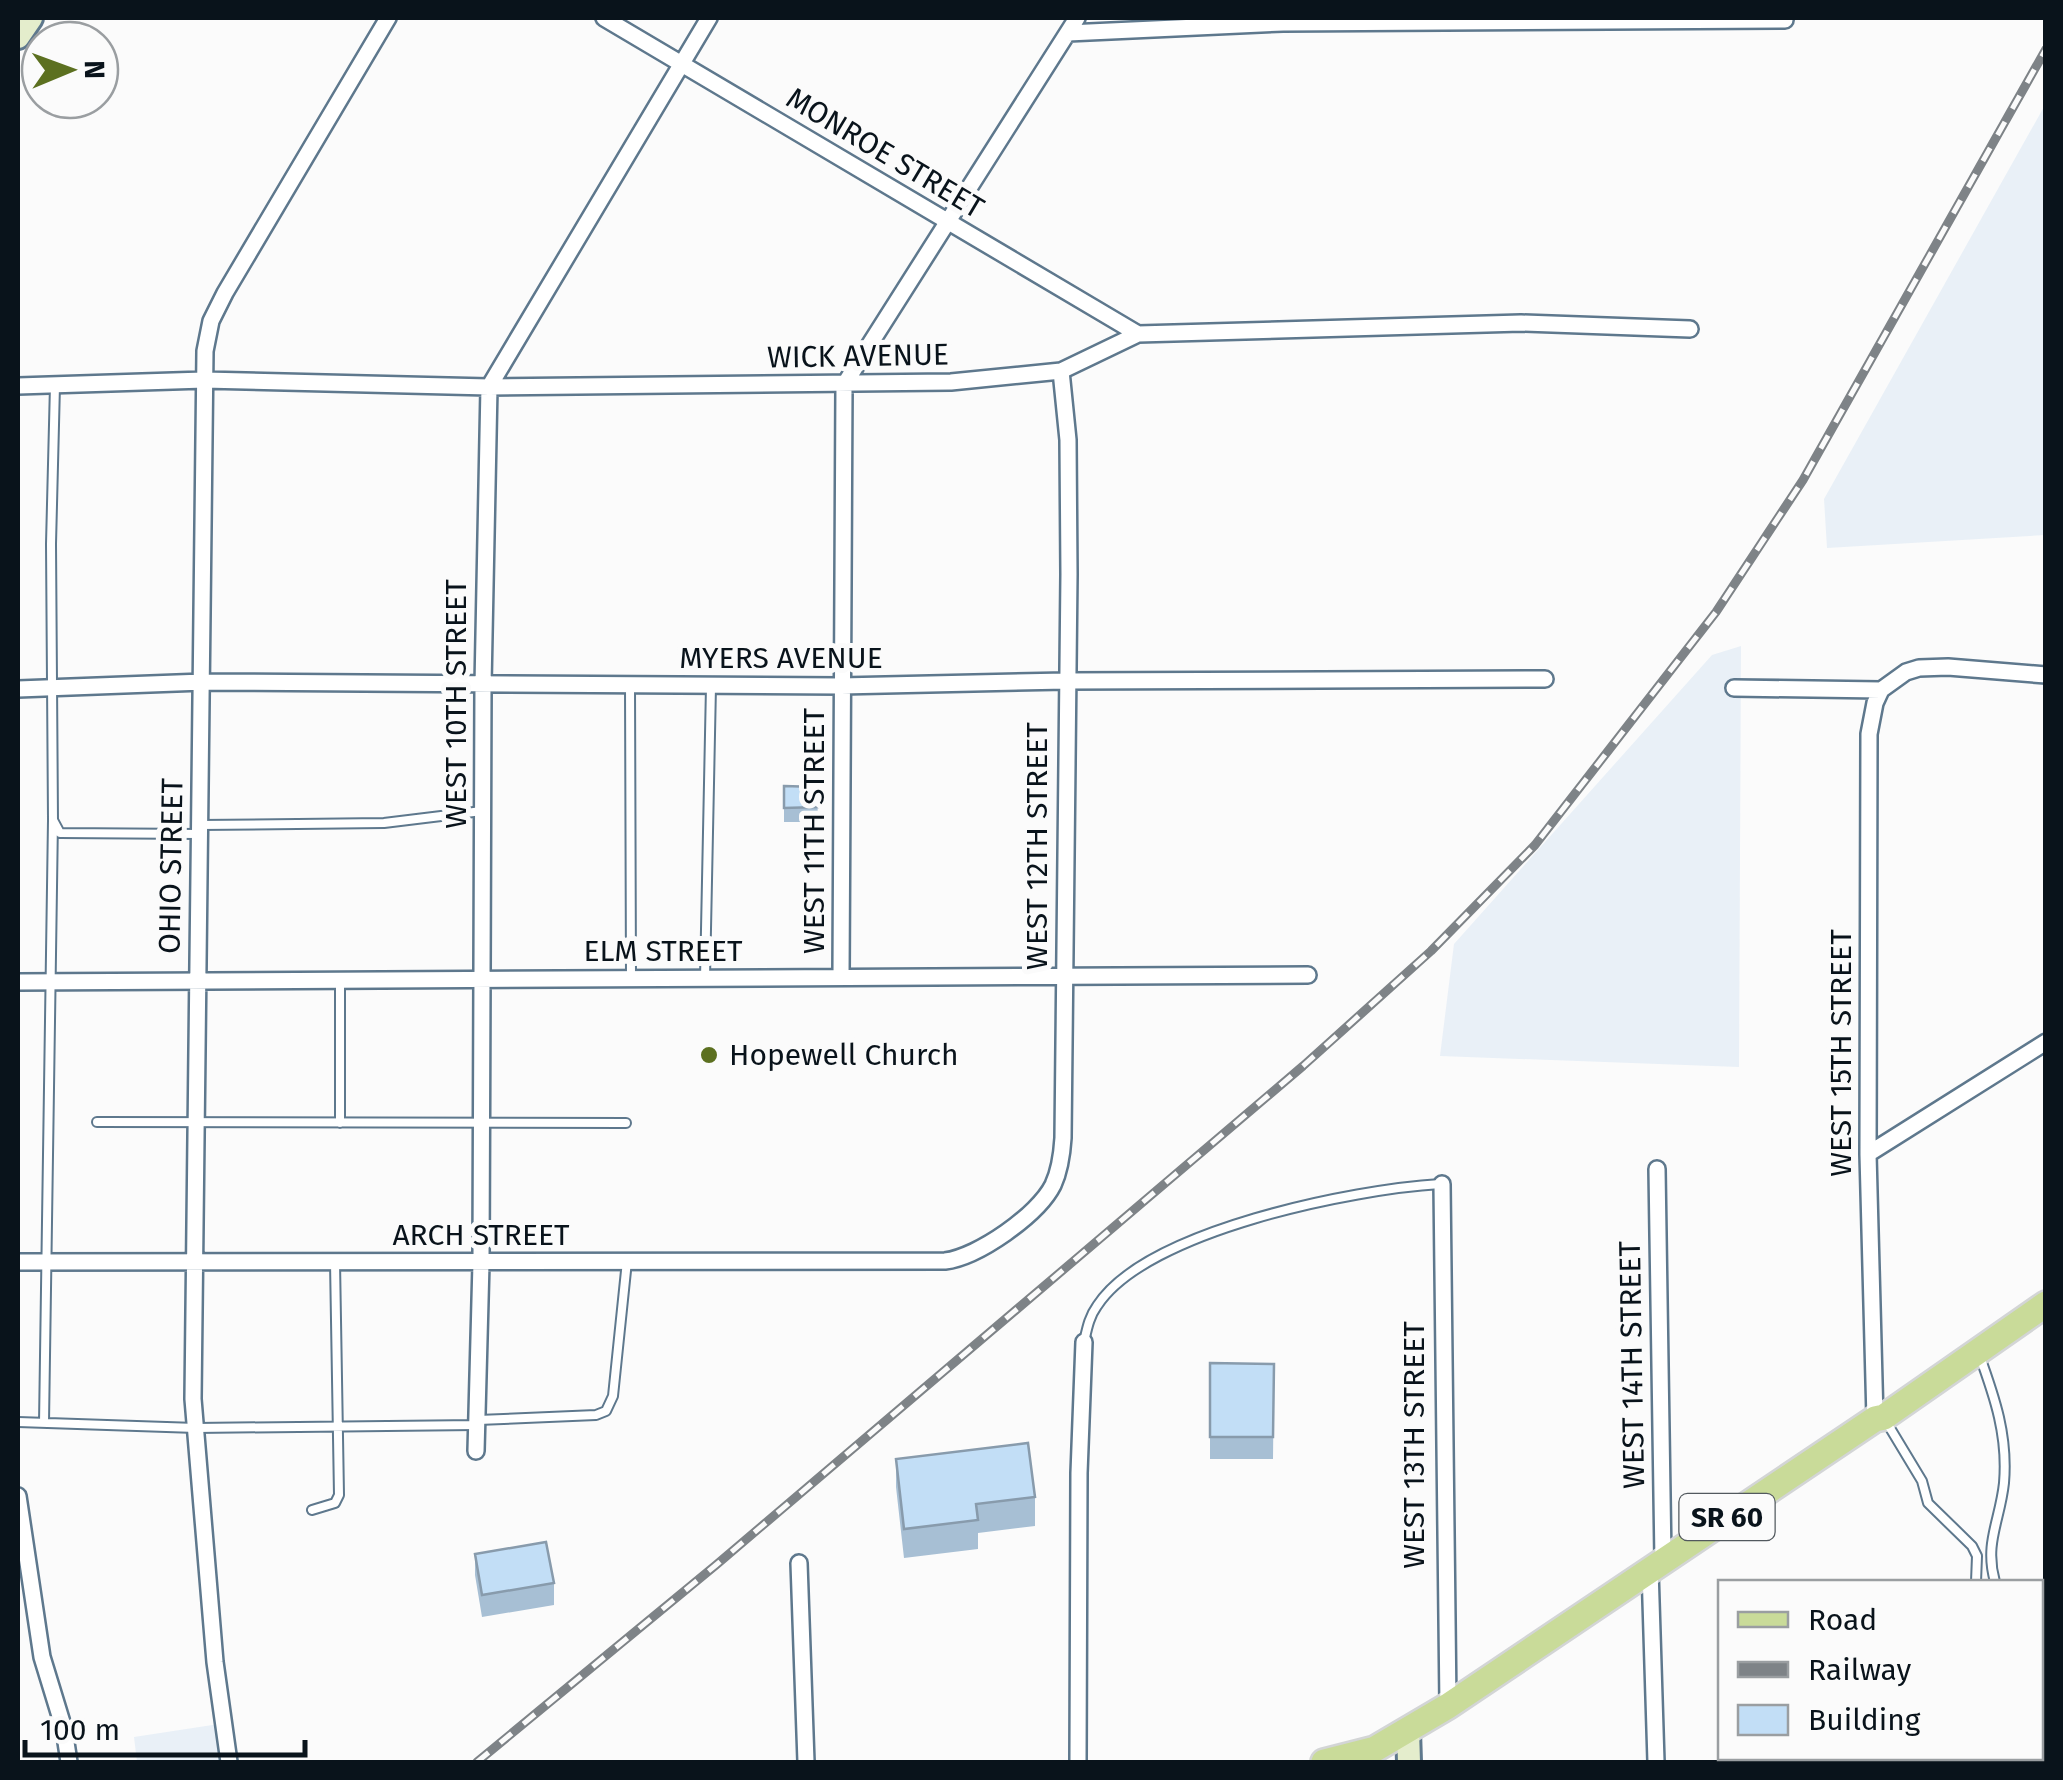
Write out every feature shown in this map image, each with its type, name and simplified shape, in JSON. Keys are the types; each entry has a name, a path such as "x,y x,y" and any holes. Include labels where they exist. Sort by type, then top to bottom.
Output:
{"main road":[{"path":"18,37 30,18"},
{"name":"SR 60","path":"1324,1762 1376,1749 1448,1706 2046,1304"},
{"path":"1408,1731 1408,1762"}],"street":[{"name":"OHIO STREET","path":"229,1762 215,1662 196,1428 196,980 203,682 204,380 209,328 225,292 388,18"},
{"name":"MONROE STREET","path":"604,18 1138,334"},
{"name":"WEST 10TH STREET","path":"476,1452 489,386 710,18"},
{"path":"844,385 1077,18"},
{"path":"1068,32 1283,23 1785,20"},
{"name":"WICK AVENUE","path":"18,386 204,380 489,386 968,381 1061,371 1138,334 1521,323 1690,328"},
{"name":"WEST 12TH STREET","path":"945,1260 962,1258 990,1243 1035,1207 1054,1184 1063,1138 1068,440 1061,371"},
{"name":"WEST 11TH STREET","path":"841,977 844,385"},
{"path":"1734,688 1881,690 1906,672 1919,668 2046,675"},
{"name":"MYERS AVENUE","path":"18,689 203,682 841,686 1545,679"},
{"name":"WEST 15TH STREET","path":"1880,1418 1868,1154 1870,734 1881,690"},
{"name":"ELM STREET","path":"18,982 1308,975"},
{"path":"1868,1154 2046,1042"},
{"name":"WEST 14TH STREET","path":"1656,1762 1657,1169"},
{"name":"WEST 13TH STREET","path":"1442,1184 1448,1706"},
{"name":"ARCH STREET","path":"18,1262 945,1260"},
{"path":"1078,1762 1078,1474 1084,1342"},
{"path":"18,1496 38,1639 64,1729 69,1762"},
{"path":"799,1563 806,1762"}],"lane":[{"path":"44,1423 55,385"},
{"path":"630,686 630,978"},
{"path":"705,978 711,686"},
{"path":"53,820 60,833 384,823 482,812"},
{"path":"340,980 340,1123"},
{"path":"97,1122 626,1124"},
{"path":"1084,1342 1088,1321 1099,1302 1144,1265 1185,1244 1302,1207 1442,1184"},
{"path":"18,1422 196,1428 476,1423 596,1415 606,1411 612,1396 627,1261"},
{"path":"312,1510 335,1503 338,1494 334,1262"},
{"path":"1977,1350 1998,1406 2004,1443 2002,1500 1991,1537 1991,1567 1995,1580"},
{"path":"1880,1418 1922,1481 1928,1503 1972,1546 1976,1580"}],"shaded area":[{"path":"2045,105 2045,535 1827,548 1824,499"},
{"path":"1741,646 1739,1067 1440,1056 1454,944 1712,655"},
{"path":"232,1722 238,1762 137,1762 134,1737"}],"building":[{"path":"784,786 817,787 818,807 784,808"},
{"path":"1210,1363 1274,1364 1273,1437 1210,1437"},
{"path":"1028,1443 1035,1497 976,1504 978,1520 904,1529 896,1459"},
{"path":"546,1542 554,1583 482,1595 475,1554"}],"railway":[{"path":"477,1762 716,1565 1303,1066 1431,951 1535,845 1716,612 1803,480 2046,49"}],"place":[{"name":"Hopewell Church","path":"709,1055"}]}
